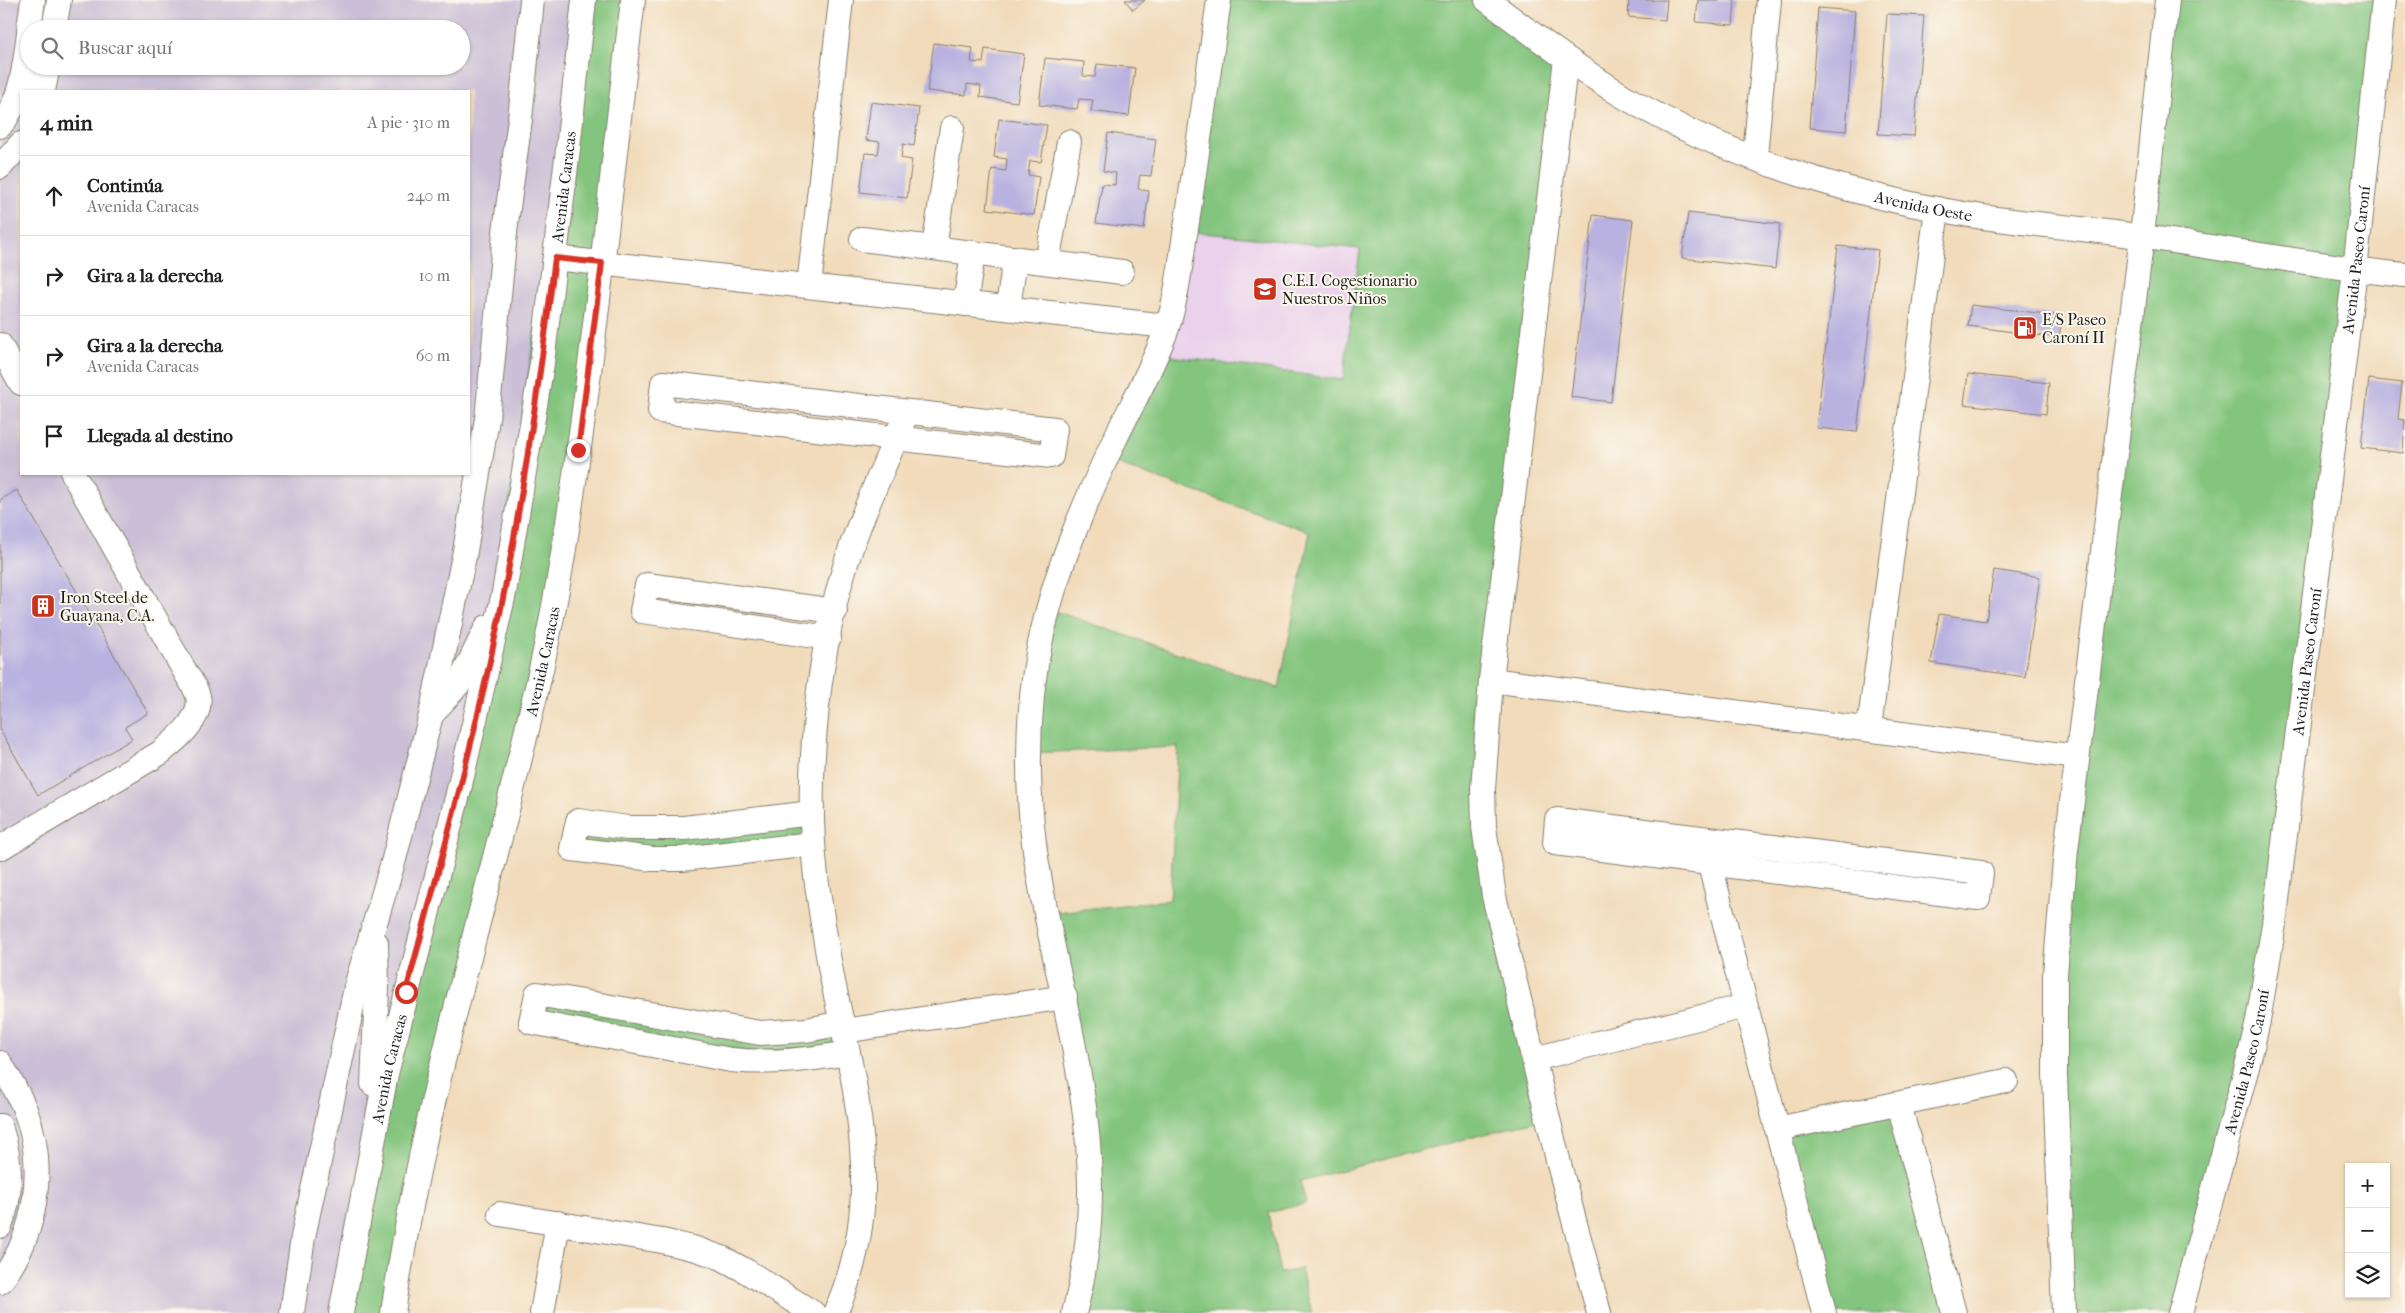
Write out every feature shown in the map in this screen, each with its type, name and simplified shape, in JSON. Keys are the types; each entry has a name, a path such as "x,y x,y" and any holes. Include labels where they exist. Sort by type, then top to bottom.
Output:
{"street":[{"path":"30,20 33,0"},
{"path":"56,20 59,0"},
{"path":"292,1313 303,1237 355,992 431,715 463,560 487,419 506,223 520,118 532,0"},
{"name":"Avenida Caracas","path":"341,1313 386,1074 461,781 504,593 532,428 555,258 584,0"},
{"name":"Avenida Caracas","path":"393,1313 427,1126 544,655 567,532 602,263 632,0"},
{"path":"809,286 841,0"},
{"path":"1074,1313 1086,1261 1091,1181 1080,1074 1035,854 1030,809 1028,772 1037,664 1045,622 1069,542 1091,490 1150,370 1172,313 1219,0"},
{"name":"Avenida Oeste","path":"1487,0 1566,58 1625,97 1662,117 1755,157 1837,186 1937,209 2142,236 2355,270 2405,275"},
{"path":"1755,157 1769,0"},
{"path":"2064,1313 2054,1016 2059,932 2077,757 2142,236 2167,0"},
{"name":"Avenida Paseo Caroní","path":"2180,1313 2248,1063 2265,978 2285,840 2355,270 2384,0"},
{"path":"1566,58 1492,680 1483,789 1487,857 1494,896 1598,1313"},
{"path":"0,126 10,114 19,95 22,75"},
{"path":"43,90 46,75"},
{"path":"934,248 952,128"},
{"path":"1047,262 1069,142"},
{"path":"1869,729 1937,209"},
{"path":"862,239 1122,272"},
{"path":"965,304 973,253"},
{"path":"555,258 1168,326"},
{"path":"1008,308 1015,258"},
{"path":"0,345 20,381"},
{"path":"663,383 1055,429 1051,456 896,438 660,411 663,383"},
{"path":"835,1313 852,1270 860,1236 864,1181 859,1117 822,916 812,844 816,733 829,638 853,544 907,412"},
{"path":"0,848 160,753 182,733 196,714 198,704 198,696 187,675 74,475"},
{"path":"829,638 642,611 646,585 835,611"},
{"path":"431,715 460,682 504,593"},
{"path":"1492,680 2077,757"},
{"path":"812,813 684,828 628,828 578,821 572,849 625,857 663,859 812,844"},
{"path":"1557,820 1704,839 1981,873 1978,898 1555,843 1557,820"},
{"path":"1704,839 1824,1313"},
{"path":"371,1159 377,988 375,924"},
{"path":"845,1036 798,1031 760,1033 537,994 531,1022 731,1060 790,1062 845,1036 1065,997"},
{"path":"1534,1059 1745,1006"},
{"path":"0,1063 25,1110 35,1148 37,1169 36,1189 28,1226 16,1256 0,1282"},
{"path":"1777,1129 2006,1082"},
{"path":"1899,1104 1954,1313"},
{"path":"0,1126 9,1160 10,1181 0,1226"},
{"path":"500,1214 662,1241 705,1252 746,1270 813,1313"},
{"path":"542,1313 558,1223"}],"shaded area":[{"path":"0,0 584,0 542,363 341,1313 0,1313"},
{"name":"C.E.I. Cogestionario Nuestros Niños","path":"1185,231 1360,249 1343,380 1157,354"}],"green space":[{"path":"584,0 633,0 567,531 393,1313 341,1313 480,700"},
{"path":"1219,0 1487,0 1566,59 1483,789 1548,1118 1300,1181 1306,1203 1268,1213 1280,1273 1301,1269 1312,1313 1074,1313 1090,1222 1047,913 1170,900 1178,747 1029,753 1049,609 1279,688 1310,532 1105,460 1157,354 1343,380 1360,249 1185,231"},
{"path":"2167,0 2384,0 2274,924 2180,1313 2064,1313 2054,1016"},
{"path":"812,813 812,844 682,859 572,849 578,821"},
{"path":"537,994 712,1026 843,1023 848,1053 808,1060 531,1022"},
{"path":"1899,1104 1954,1313 1824,1313 1777,1129"}],"building":[{"path":"1125,0 1145,0 1133,10"},
{"path":"1629,0 1667,0 1665,20 1628,17"},
{"path":"1698,0 1735,0 1733,25 1696,22"},
{"path":"1818,8 1855,11 1846,131 1809,128"},
{"path":"1887,14 1924,16 1914,136 1878,134"},
{"path":"934,43 973,48 971,62 983,63 985,49 1024,54 1017,102 980,97 981,86 967,84 966,95 927,91"},
{"path":"1045,58 1084,62 1083,76 1095,77 1097,64 1135,68 1129,116 1091,111 1093,100 1079,99 1077,109 1039,105"},
{"path":"871,102 919,108 914,146 903,144 901,158 912,160 907,198 860,192 865,153 878,154 880,142 866,140"},
{"path":"999,119 1047,125 1041,162 1030,161 1028,175 1039,177 1034,215 987,209 992,169 1006,171 1007,159 994,157"},
{"path":"1108,133 1156,139 1151,176 1140,175 1138,189 1149,191 1144,229 1096,223 1102,184 1115,185 1116,173 1103,171"},
{"path":"1688,213 1780,224 1775,269 1682,258"},
{"path":"1593,215 1633,220 1611,402 1571,397"},
{"path":"1838,246 1878,250 1857,432 1816,428"},
{"path":"1971,305 2062,316 2059,338 1968,326"},
{"path":"1968,374 2049,383 2046,414 1964,404"},
{"path":"2369,379 2402,383 2398,419 2405,420 2403,453 2361,448"},
{"name":"Iron Steel de Guayana, C.A.","path":"17,490 148,713 125,727 132,739 38,795 0,730 0,500"},
{"path":"1994,570 2040,577 2025,677 1931,663 1939,614 1986,621"}],"place":[{"name":"C.E.I. Cogestionario Nuestros Niños","path":"1265,289"},
{"name":"E/S Paseo Caroní II","path":"2025,328"},
{"name":"Iron Steel de Guayana, C.A.","path":"43,606"}],"route":[{"path":"406,992 457,798 504,593 542,363 555,258 602,263 578,450"}]}
